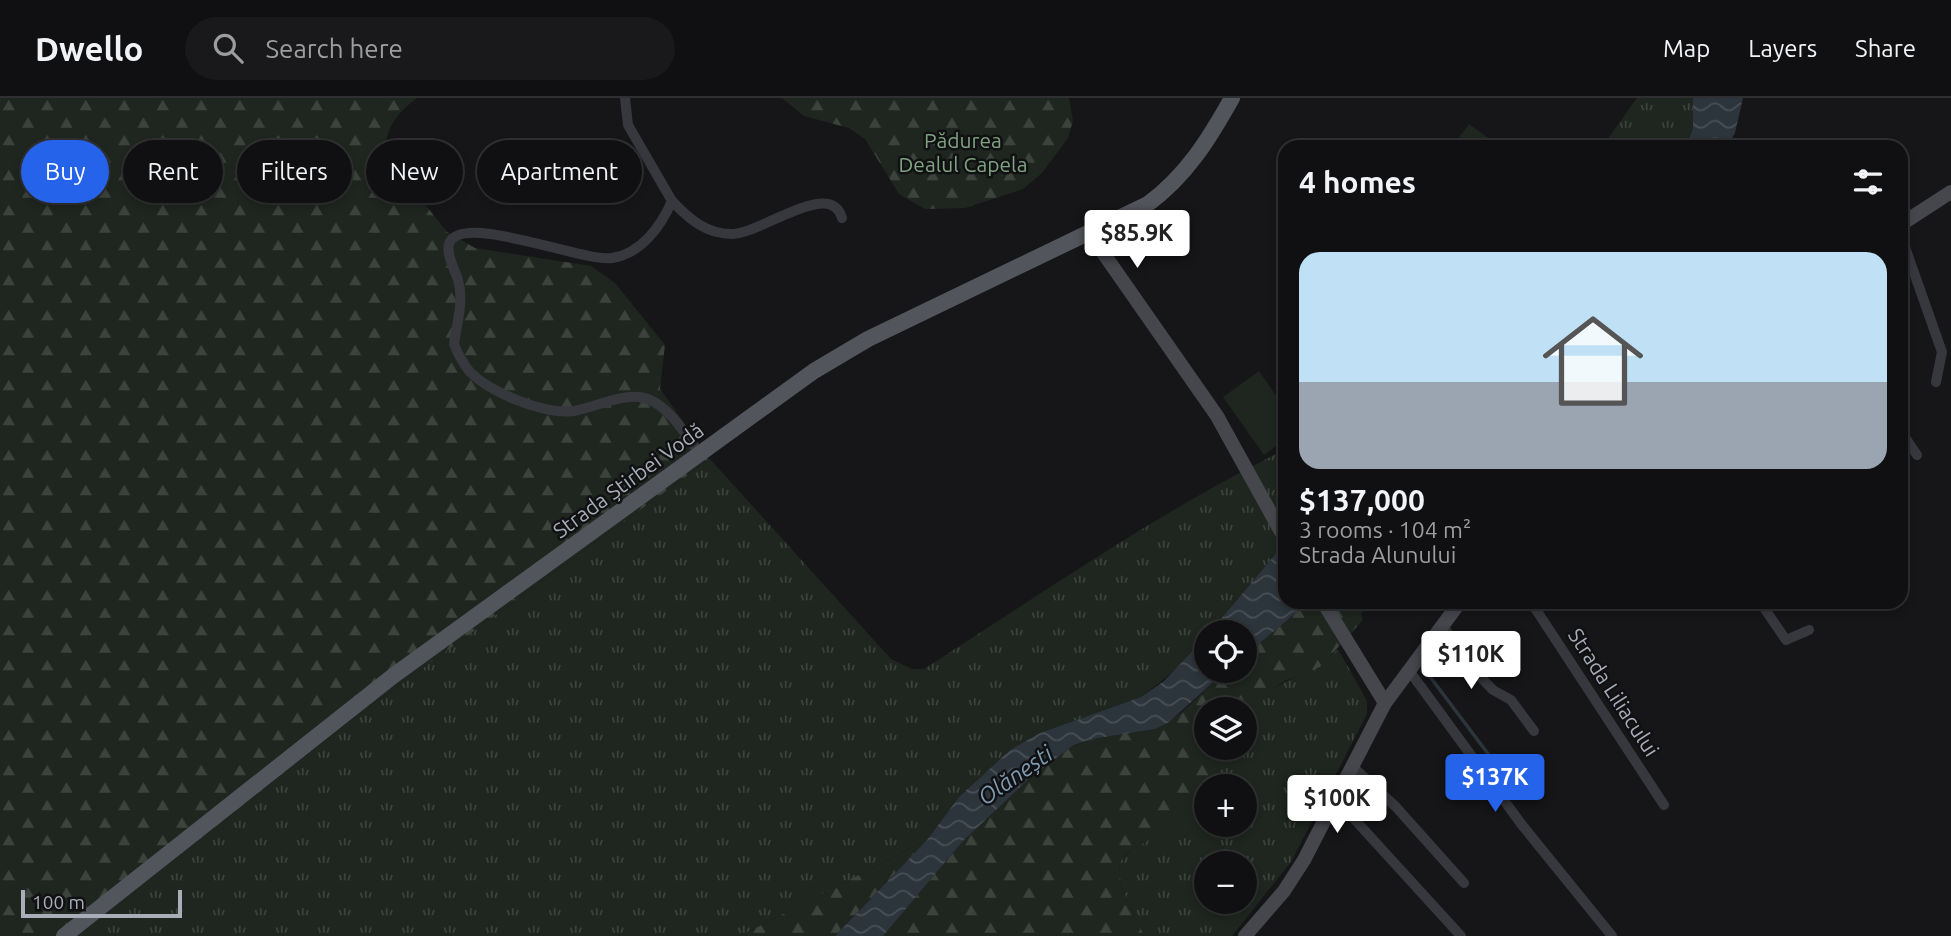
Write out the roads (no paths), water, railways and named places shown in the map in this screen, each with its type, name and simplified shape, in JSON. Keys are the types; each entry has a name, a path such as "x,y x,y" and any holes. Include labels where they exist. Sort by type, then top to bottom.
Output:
{"main road":[{"name":"Strada Știrbei Vodă","path":"64,936 393,676 836,357 1148,204 1173,184 1203,148 1232,98"}],"street":[{"path":"625,98 628,125 672,201 701,226 730,234 748,232 817,201 831,202 839,209 842,218"},
{"path":"1908,221 1949,198"},
{"path":"672,201 666,215 642,244 613,258 591,258 492,233 461,232 453,238 448,253 459,284 460,308 454,344 466,367 483,382 547,411 575,411 628,398 651,400 668,414 700,454"},
{"path":"1090,234 1217,416 1278,527"},
{"path":"1908,256 1942,352 1936,382"},
{"path":"1908,441 1917,454"},
{"path":"1327,609 1385,703"},
{"path":"1245,936 1291,880 1385,703 1455,609"},
{"name":"Strada Liliacului","path":"1536,609 1664,805"},
{"path":"1765,609 1786,640 1809,630"},
{"path":"1443,624 1469,665 1485,684 1511,700 1534,730"},
{"path":"1408,669 1522,825 1612,936"},
{"path":"1352,765 1396,807 1464,883"},
{"path":"1335,798 1461,936"}],"water":[{"path":"1693,98 1743,98 1731,140 1689,140 1693,128"},
{"path":"1278,551 1278,609 1301,609 1257,645 1257,620 1220,620"},
{"name":"Olănești","path":"1194,650 1194,683 1212,683 1169,722 1155,729 1092,739 1074,745 1032,776 963,841 883,936 835,936 927,840 959,797 1010,750 1040,733 1141,697 1164,681"}],"waterway":[{"path":"1425,670 1510,783"}],"park label":[{"name":"Pădurea Dealul Capela","path":"963,152"}]}
